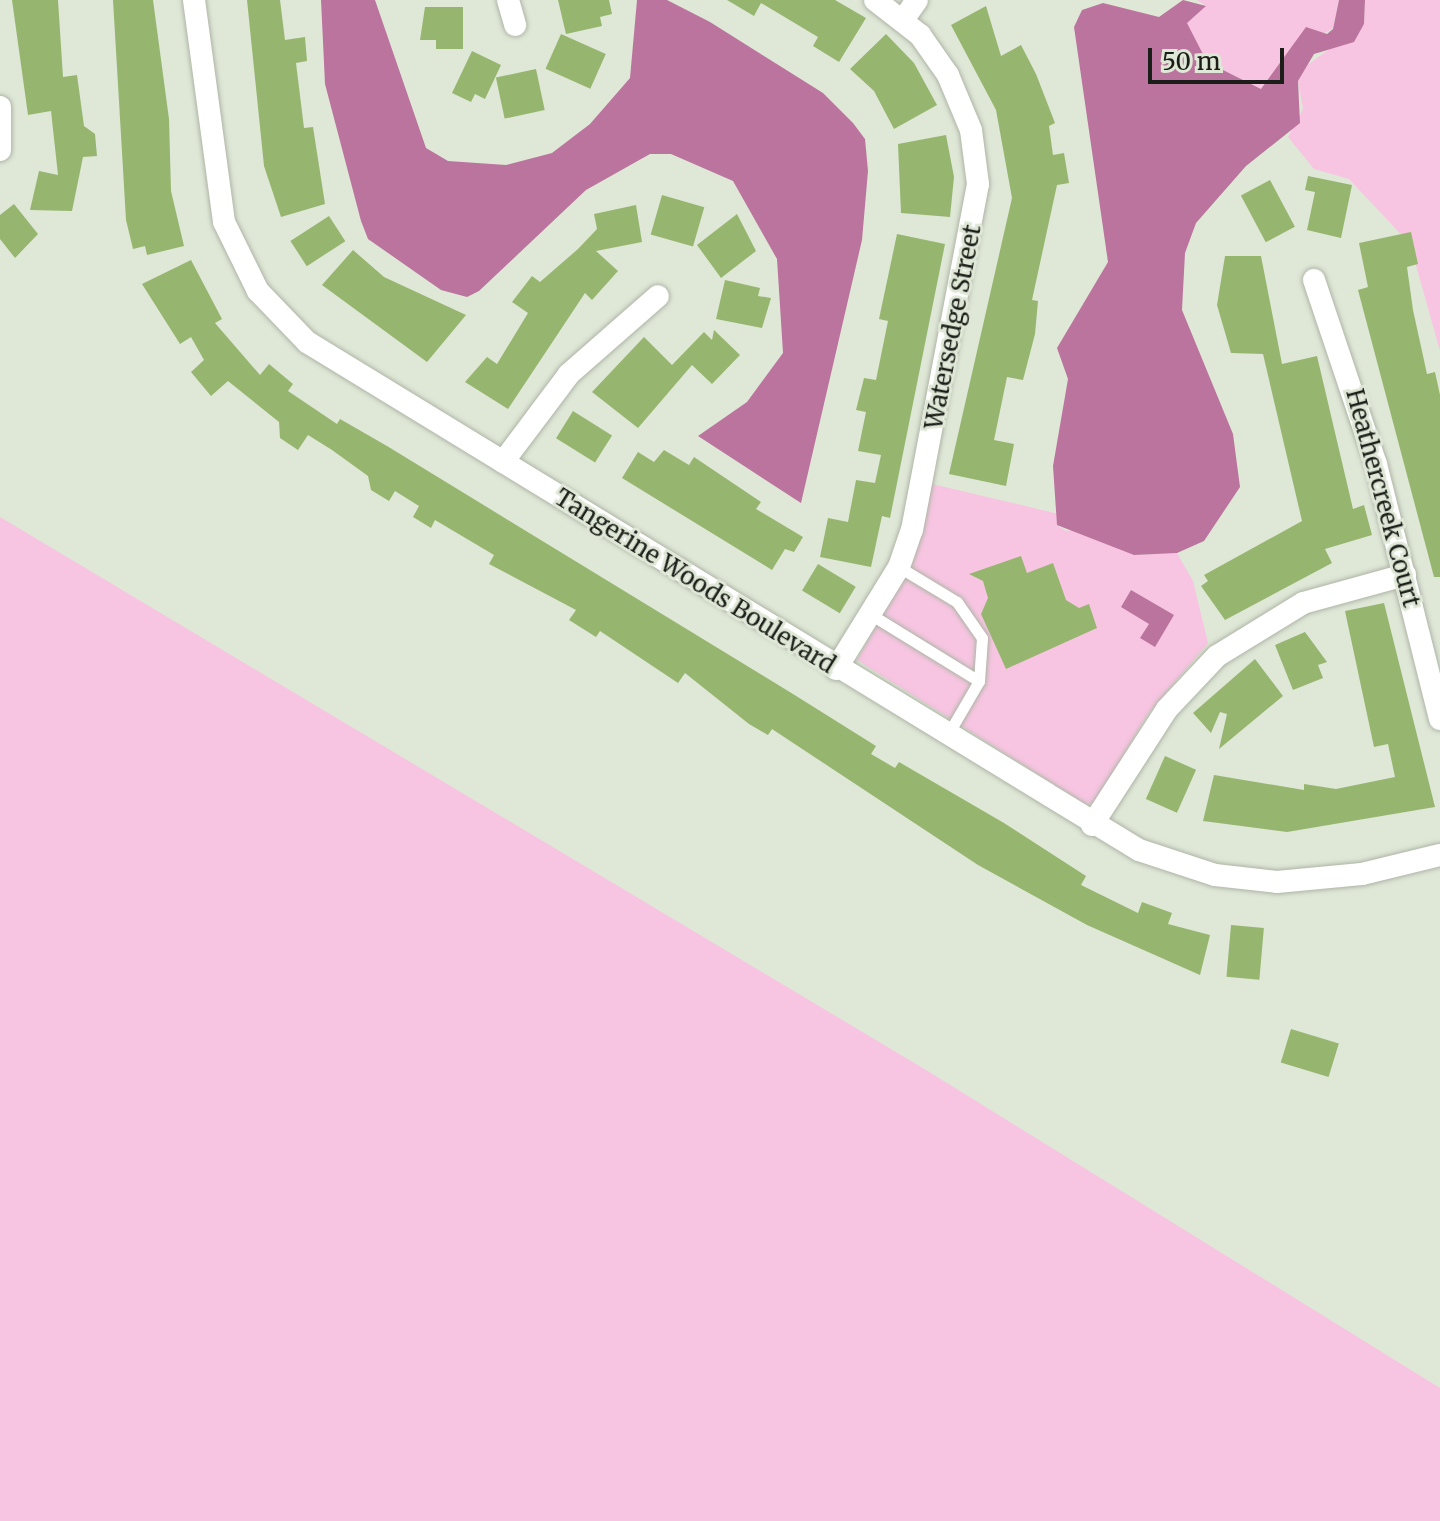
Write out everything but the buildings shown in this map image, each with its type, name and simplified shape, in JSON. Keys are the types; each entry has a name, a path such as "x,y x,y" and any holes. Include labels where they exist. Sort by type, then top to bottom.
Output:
{"street":[{"name":"Tangerine Woods Boulevard","path":"194,0 220,204 258,291 307,342 1092,825 1171,863 1259,880 1330,879 1440,855"},
{"path":"508,0 515,25"},
{"name":"Watersedge Street","path":"836,669 899,567 978,184 960,100 934,53 903,20 875,0"},
{"path":"903,20 917,0"},
{"path":"0,107 0,150"},
{"name":"Heathercreek Court","path":"1314,280 1364,421 1440,719"},
{"path":"503,462 569,374 658,296"},
{"path":"1092,825 1167,709 1217,656 1303,603 1405,575"}],"lane":[{"path":"899,567 973,619 984,649 979,681 946,736"},
{"path":"870,614 979,681"}],"shaded area":[{"path":"321,0 375,0 426,148 448,161 506,165 552,153 590,124 630,78 637,0 667,0 710,22 823,93 853,123 865,139 868,171 862,240 801,503 698,436 747,402 783,353 777,259 733,181 671,154 650,154 586,190 479,291 467,297 441,290 368,239 325,84"},
{"path":"1183,0 1206,6 1187,23 1207,62 1261,89 1306,27 1327,34 1333,29 1339,0 1365,0 1364,24 1354,42 1314,54 1298,81 1300,123 1246,166 1196,223 1185,253 1182,310 1233,434 1240,487 1204,541 1177,553 1134,555 1057,525 1053,466 1068,379 1057,348 1108,262 1074,27 1082,10 1103,3 1159,17"},
{"path":"1197,0 1339,0 1333,28 1282,61 1261,89 1207,62 1186,23 1206,6"},
{"path":"1365,0 1440,0 1440,351 1410,244 1349,179 1314,169 1288,137 1303,109 1298,81 1306,66 1364,24"},
{"path":"932,484 1059,514 1057,525 1066,531 1077,529 1134,555 1177,553 1193,581 1208,643 1148,714 1095,802 1085,804 857,660 915,557"},
{"path":"0,517 926,1070 1440,1388 1440,1521 0,1521"},
{"path":"1131,590 1174,615 1155,647 1140,638 1149,624 1121,607"}]}
